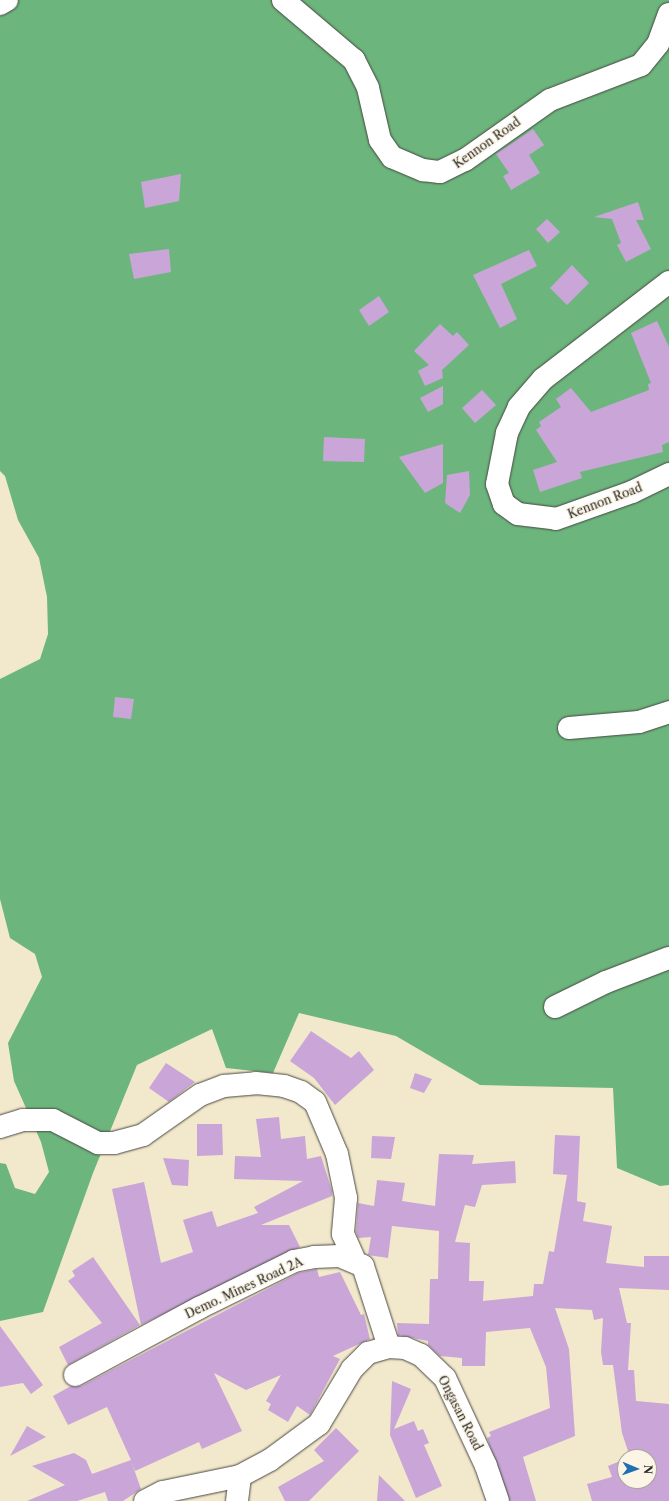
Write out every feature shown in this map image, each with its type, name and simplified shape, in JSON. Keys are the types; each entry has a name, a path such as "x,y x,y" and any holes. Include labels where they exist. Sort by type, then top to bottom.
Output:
{"main road":[{"path":"0,4 7,0"},
{"name":"Kennon Road","path":"283,0 354,60 368,88 380,140 392,157 423,170 440,172 475,154 550,100 642,65 658,44 669,14"},
{"name":"Kennon Road","path":"669,282 543,379 519,407 506,433 497,484 504,504 518,514 556,519 626,494 669,474"},
{"path":"569,728 639,722 669,712"},
{"path":"556,1007 606,982 669,958"},
{"path":"0,1127 23,1120 53,1120 98,1143 114,1143 143,1136 210,1089 256,1083 296,1090 315,1102 332,1139 346,1198 343,1234 354,1260 366,1272 374,1308 389,1347"},
{"name":"Demo. Mines Road 2A","path":"75,1375 294,1261 314,1256 354,1260"},
{"name":"Ongasan Road","path":"145,1501 163,1492 240,1476 302,1440 329,1413 352,1369 368,1353 389,1347 405,1348 420,1355 445,1378 486,1466 498,1501"},
{"path":"237,1501 240,1476"}],"green space":[{"path":"0,0 669,0 669,1185 660,1186 617,1168 613,1088 480,1085 396,1036 299,1013 273,1073 226,1068 212,1029 137,1065 93,1173 43,1312 0,1321 0,1163 6,1164 15,1188 35,1194 49,1172 41,1142 14,1081 8,1043 42,977 35,954 10,938 0,899 0,679 40,659 48,634 47,597 39,558 18,520 5,476 0,471"}],"building":[{"path":"533,129 544,145 529,155 540,173 511,190 503,176 509,173 496,154"},
{"path":"181,174 179,201 145,208 141,182"},
{"path":"638,202 644,220 636,220 651,249 626,262 617,245 621,243 612,219 594,217"},
{"path":"547,219 560,232 548,243 536,229"},
{"path":"169,249 171,272 134,279 129,254"},
{"path":"529,250 537,266 501,284 517,319 500,328 473,275"},
{"path":"572,265 589,283 567,305 550,288"},
{"path":"379,296 389,312 369,326 359,310"},
{"path":"657,321 669,347 669,442 662,445 663,452 580,472 582,478 540,492 533,470 557,462 536,430 541,426 539,422 561,407 556,399 571,388 591,412 649,390 648,384 651,383 631,333"},
{"path":"440,324 453,336 457,332 469,345 442,370 443,378 425,386 418,371 429,365 414,351"},
{"path":"443,386 443,404 428,412 420,398"},
{"path":"482,390 496,405 475,423 462,408"},
{"path":"324,437 365,439 364,462 323,461"},
{"path":"443,444 443,483 425,493 399,457"},
{"path":"469,471 470,495 460,513 445,503 447,475"},
{"path":"115,697 134,699 131,719 113,717"},
{"path":"311,1031 351,1058 359,1051 374,1070 335,1105 314,1078 290,1061"},
{"path":"166,1063 195,1082 169,1102 149,1088"},
{"path":"415,1073 432,1079 424,1093 410,1088"},
{"path":"279,1117 281,1139 305,1136 307,1159 321,1156 332,1191 332,1196 261,1225 289,1225 300,1247 141,1325 112,1189 144,1182 161,1263 193,1252 183,1220 212,1211 217,1227 258,1213 254,1207 303,1181 234,1179 235,1156 261,1157 256,1119"},
{"path":"197,1124 222,1124 223,1155 197,1156"},
{"path":"555,1135 580,1136 577,1201 586,1203 583,1221 612,1226 606,1263 644,1267 644,1256 669,1256 669,1290 619,1288 627,1323 631,1323 628,1370 634,1370 636,1401 669,1404 669,1501 592,1501 587,1484 612,1477 608,1466 617,1462 617,1489 657,1489 657,1449 627,1449 622,1433 613,1365 603,1365 601,1352 603,1318 594,1320 592,1310 555,1308 569,1349 575,1436 523,1457 536,1501 510,1501 487,1438 491,1436 489,1432 550,1408 546,1367 530,1328 486,1332 485,1366 462,1366 462,1358 440,1356 428,1345 428,1341 398,1335 397,1323 429,1324 430,1279 438,1279 439,1231 392,1226 388,1258 368,1255 371,1237 358,1238 356,1232 358,1203 374,1206 377,1180 405,1183 402,1201 435,1206 439,1154 474,1155 472,1164 515,1161 516,1183 482,1185 475,1207 465,1205 455,1242 470,1243 469,1281 484,1281 483,1301 533,1296 534,1284 543,1284 549,1251 554,1252 567,1175 553,1174"},
{"path":"372,1136 395,1137 391,1159 371,1158"},
{"path":"163,1158 189,1160 188,1186 172,1185"},
{"path":"93,1257 140,1325 68,1365 59,1347 102,1323 68,1281 75,1276 72,1271"},
{"path":"317,1269 319,1277 340,1272 361,1315 364,1314 370,1339 333,1356 340,1359 310,1415 297,1406 288,1422 268,1410 271,1404 266,1401 281,1375 246,1390 214,1373 242,1431 202,1449 199,1442 135,1471 131,1461 141,1489 123,1501 108,1501 105,1492 77,1501 27,1501 65,1485 32,1466 74,1453 86,1460 92,1474 131,1460 107,1407 68,1425 53,1396 71,1386 81,1386 298,1273"},
{"path":"0,1326 43,1385 31,1394 23,1383 0,1387"},
{"path":"392,1381 411,1389 394,1429 414,1421 418,1431 423,1429 429,1443 424,1445 442,1486 416,1498 390,1435"},
{"path":"27,1426 46,1437 10,1456"},
{"path":"336,1428 359,1451 309,1501 285,1501 278,1487 324,1461 314,1450"},
{"path":"379,1475 405,1501 377,1501"}]}
